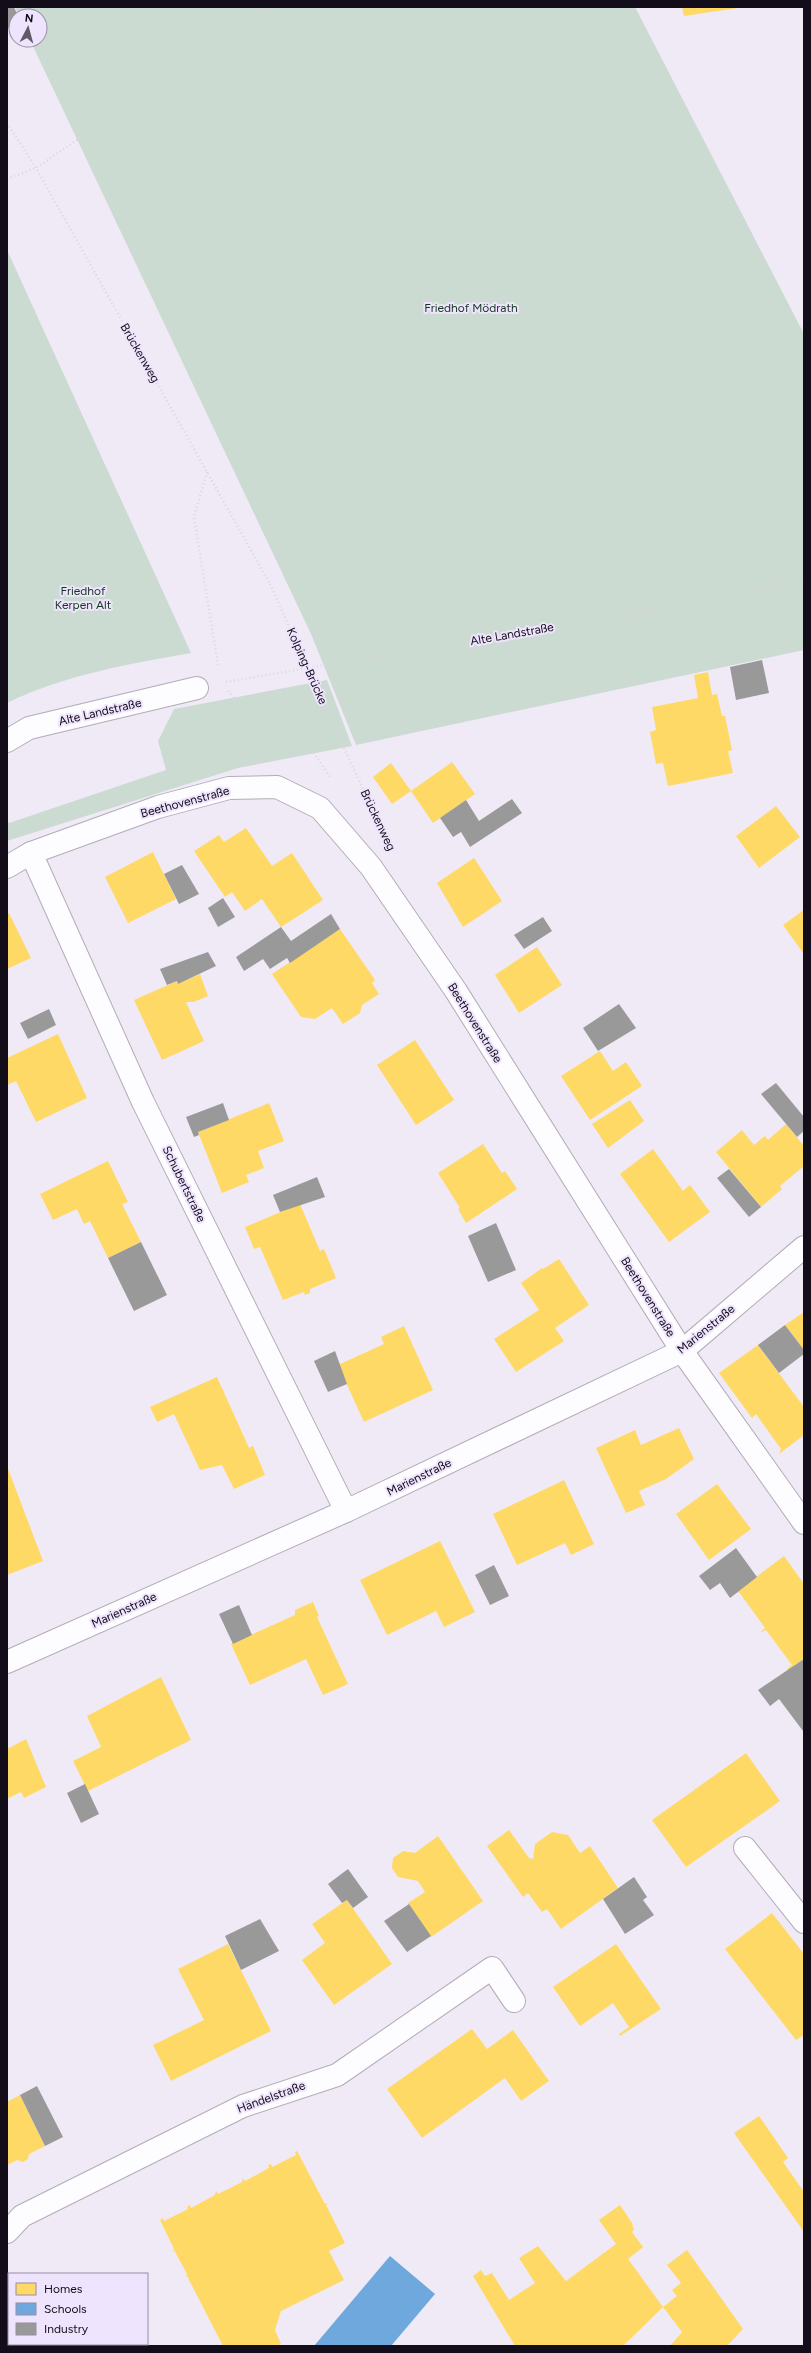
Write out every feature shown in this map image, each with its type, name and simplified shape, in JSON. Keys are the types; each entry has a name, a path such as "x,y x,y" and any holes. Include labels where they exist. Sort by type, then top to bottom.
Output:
{"street":[{"name":"Alte Landstraße","path":"7,741 29,728 196,688"},
{"name":"Beethovenstraße","path":"7,867 31,853 158,807 229,788 277,787 320,808 371,867 456,991 682,1351 804,1523"},
{"name":"Schubertstraße","path":"31,853 143,1102 346,1512"},
{"name":"Marienstraße","path":"7,1662 346,1512 682,1351 804,1247"},
{"path":"745,1848 804,1922"},
{"name":"Händelstraße","path":"7,2232 22,2216 243,2106 336,2074 492,1968 514,2001"}],"path":[{"path":"7,179 36,168 269,7"},
{"name":"Brückenweg","path":"7,123 36,168 270,584"},
{"path":"207,471 194,517 218,667"},
{"name":"Kolping-Brücke","path":"270,584 344,748"},
{"name":"Alte Landstraße","path":"336,784 304,739 272,720 244,709 221,683 804,584"},
{"name":"Brückenweg","path":"344,748 385,834"}],"green space":[{"name":"Friedhof Mödrath","path":"635,7 804,334 804,650 356,745 311,634 34,48 48,48 48,8 15,8"},
{"name":"Friedhof Kerpen Alt","path":"7,250 191,653 121,666 74,678 29,693 7,703"},
{"path":"327,680 352,746 238,768 7,841 7,820 9,823 166,770 158,741 174,709"}],"building: Homes":[{"path":"682,7 738,7 738,8 684,16"},
{"path":"708,672 712,695 717,694 722,716 725,716 732,750 728,751 733,773 668,786 663,763 656,764 650,732 656,730 652,707 698,698 694,675"},
{"path":"452,762 475,794 433,823 411,791"},
{"path":"391,763 411,791 392,804 373,777"},
{"path":"776,806 800,837 759,868 736,836"},
{"path":"246,828 272,866 292,853 323,900 281,927 262,899 245,911 232,892 225,897 194,851 219,835 224,842"},
{"path":"153,852 176,899 128,923 105,877"},
{"path":"474,858 502,901 463,927 437,883"},
{"path":"804,910 804,954 783,925"},
{"path":"9,913 31,958 7,969 7,914"},
{"path":"340,929 375,980 372,983 379,994 362,1005 360,1013 343,1024 332,1008 315,1019 301,1017 272,974"},
{"path":"537,947 562,985 519,1013 495,975"},
{"path":"200,974 208,996 194,1002 186,1002 204,1041 162,1060 134,1000 177,981 178,984"},
{"path":"58,1034 87,1098 36,1122 16,1081 7,1085 7,1058"},
{"path":"415,1040 454,1100 416,1125 377,1065"},
{"path":"600,1051 613,1071 626,1062 642,1086 590,1120 561,1076"},
{"path":"630,1100 644,1121 608,1148 592,1124"},
{"path":"269,1103 284,1141 258,1151 264,1168 246,1175 249,1182 222,1193 198,1132"},
{"path":"786,1124 804,1146 804,1166 780,1186 782,1189 761,1207 716,1152 742,1130 754,1145 765,1136 768,1140"},
{"path":"483,1144 502,1173 505,1171 517,1189 466,1223 458,1209 460,1208 438,1173"},
{"path":"653,1149 683,1191 690,1185 710,1212 669,1242 620,1174"},
{"path":"108,1161 128,1202 122,1204 141,1242 108,1258 90,1221 84,1224 77,1209 53,1220 40,1194"},
{"path":"300,1204 320,1251 324,1249 336,1278 310,1289 310,1293 305,1295 304,1292 283,1300 260,1247 254,1249 245,1227"},
{"path":"559,1259 589,1305 555,1328 564,1341 516,1372 494,1339 539,1310 521,1283 542,1268 543,1269"},
{"path":"804,1312 804,1350 785,1325"},
{"path":"404,1326 433,1390 364,1422 338,1365 384,1344 381,1337"},
{"path":"758,1345 804,1407 804,1435 779,1454 781,1449 756,1414 752,1418 719,1373"},
{"path":"217,1377 249,1448 253,1446 265,1475 234,1489 222,1465 200,1470 174,1414 157,1422 150,1407"},
{"path":"679,1428 694,1459 666,1479 639,1491 645,1505 626,1513 596,1448 635,1430 641,1445"},
{"path":"7,1466 43,1561 7,1575"},
{"path":"564,1480 594,1544 571,1555 565,1543 517,1565 493,1514"},
{"path":"717,1484 751,1529 709,1560 676,1514"},
{"path":"440,1541 475,1612 444,1627 436,1611 387,1635 360,1580"},
{"path":"784,1556 804,1584 804,1659 788,1670 787,1669 792,1665 766,1630 760,1633 765,1628 739,1592 732,1595"},
{"path":"313,1602 319,1616 317,1617 348,1684 323,1695 306,1659 250,1685 231,1644 295,1615 295,1610"},
{"path":"161,1677 191,1740 88,1791 73,1761 101,1747 87,1716"},
{"path":"26,1739 46,1787 24,1798 21,1792 7,1799 7,1749"},
{"path":"746,1753 780,1801 686,1867 652,1820"},
{"path":"509,1830 529,1858 533,1859 535,1844 552,1832 568,1835 580,1853 590,1846 618,1888 561,1929 547,1909 542,1912 528,1893 523,1897 487,1846"},
{"path":"438,1836 483,1901 431,1937 408,1903 425,1892 418,1881 398,1877 392,1868 393,1858 403,1851 415,1853"},
{"path":"347,1900 392,1964 334,2005 302,1960 325,1943 312,1924"},
{"path":"772,1913 804,1954 804,2035 796,2040 725,1949"},
{"path":"228,1944 271,2031 171,2081 153,2045 204,2020 178,1969"},
{"path":"616,1944 661,2009 620,2036 619,2034 629,2027 613,2003 580,2026 553,1987"},
{"path":"472,2029 487,2049 513,2030 549,2081 521,2101 505,2078 422,2138 387,2089"},
{"path":"20,2095 45,2146 29,2154 28,2159 23,2162 17,2160 7,2165 7,2102"},
{"path":"759,2116 788,2158 783,2162 804,2192 804,2232 734,2133"},
{"path":"297,2151 325,2204 328,2203 326,2205 345,2243 329,2251 344,2280 281,2311 275,2330 281,2344 276,2346 223,2346 187,2276 185,2277 187,2274 174,2250 171,2251 174,2249 160,2220 163,2218 164,2221 188,2209 187,2207 190,2205 191,2208 215,2195 216,2191 218,2194 242,2182 243,2178 245,2181 269,2168 268,2165 271,2164 272,2167 296,2155 295,2152"},
{"path":"620,2205 632,2223 634,2230 632,2232 643,2247 628,2259 663,2307 623,2346 515,2346 473,2276 481,2270 485,2276 492,2273 509,2300 535,2283 519,2258 538,2246 566,2281 616,2244 599,2220"},
{"path":"687,2250 743,2329 727,2346 670,2346 682,2332 663,2307 677,2296 672,2290 681,2283 667,2265"},
{"path":"8,2294 8,2345 34,2346 7,2346"}],"building: Schools":[{"path":"390,2256 435,2294 391,2346 314,2346"}],"building: Industry":[{"path":"7,7 14,7 8,8 7,29"},
{"path":"762,660 769,693 736,700 730,667"},
{"path":"512,799 522,813 470,847 461,832 453,837 440,818 466,800 479,821"},
{"path":"182,865 199,894 179,904 164,874"},
{"path":"223,898 235,917 218,927 208,908"},
{"path":"331,914 340,929 290,963 287,958 270,969 263,959 244,971 236,957 281,927 291,941"},
{"path":"543,917 552,931 524,949 514,935"},
{"path":"208,952 216,966 178,984 177,981 167,985 160,969"},
{"path":"619,1004 636,1028 598,1051 583,1028"},
{"path":"49,1009 56,1025 28,1039 20,1023"},
{"path":"776,1083 804,1117 804,1131 797,1137 761,1094"},
{"path":"223,1103 229,1120 198,1132 199,1135 194,1137 186,1117"},
{"path":"729,1169 761,1207 749,1217 717,1178"},
{"path":"317,1177 325,1197 280,1212 273,1195"},
{"path":"496,1223 516,1270 488,1282 468,1236"},
{"path":"141,1242 167,1295 134,1311 108,1258"},
{"path":"785,1325 804,1350 804,1354 779,1373 758,1345"},
{"path":"335,1351 347,1384 328,1392 314,1361"},
{"path":"736,1548 757,1577 730,1598 720,1583 710,1590 699,1576"},
{"path":"494,1565 509,1596 490,1605 475,1575"},
{"path":"239,1605 252,1635 233,1644 219,1614"},
{"path":"804,1659 803,1731 779,1699 770,1706 758,1690"},
{"path":"85,1784 99,1814 81,1823 67,1793"},
{"path":"348,1869 368,1897 353,1908 347,1900 342,1903 328,1884"},
{"path":"634,1877 647,1897 643,1900 654,1915 625,1934 603,1899"},
{"path":"409,1904 431,1936 407,1952 384,1921"},
{"path":"260,1919 279,1951 241,1970 225,1936"},
{"path":"37,2086 63,2137 45,2146 20,2095"}]}
